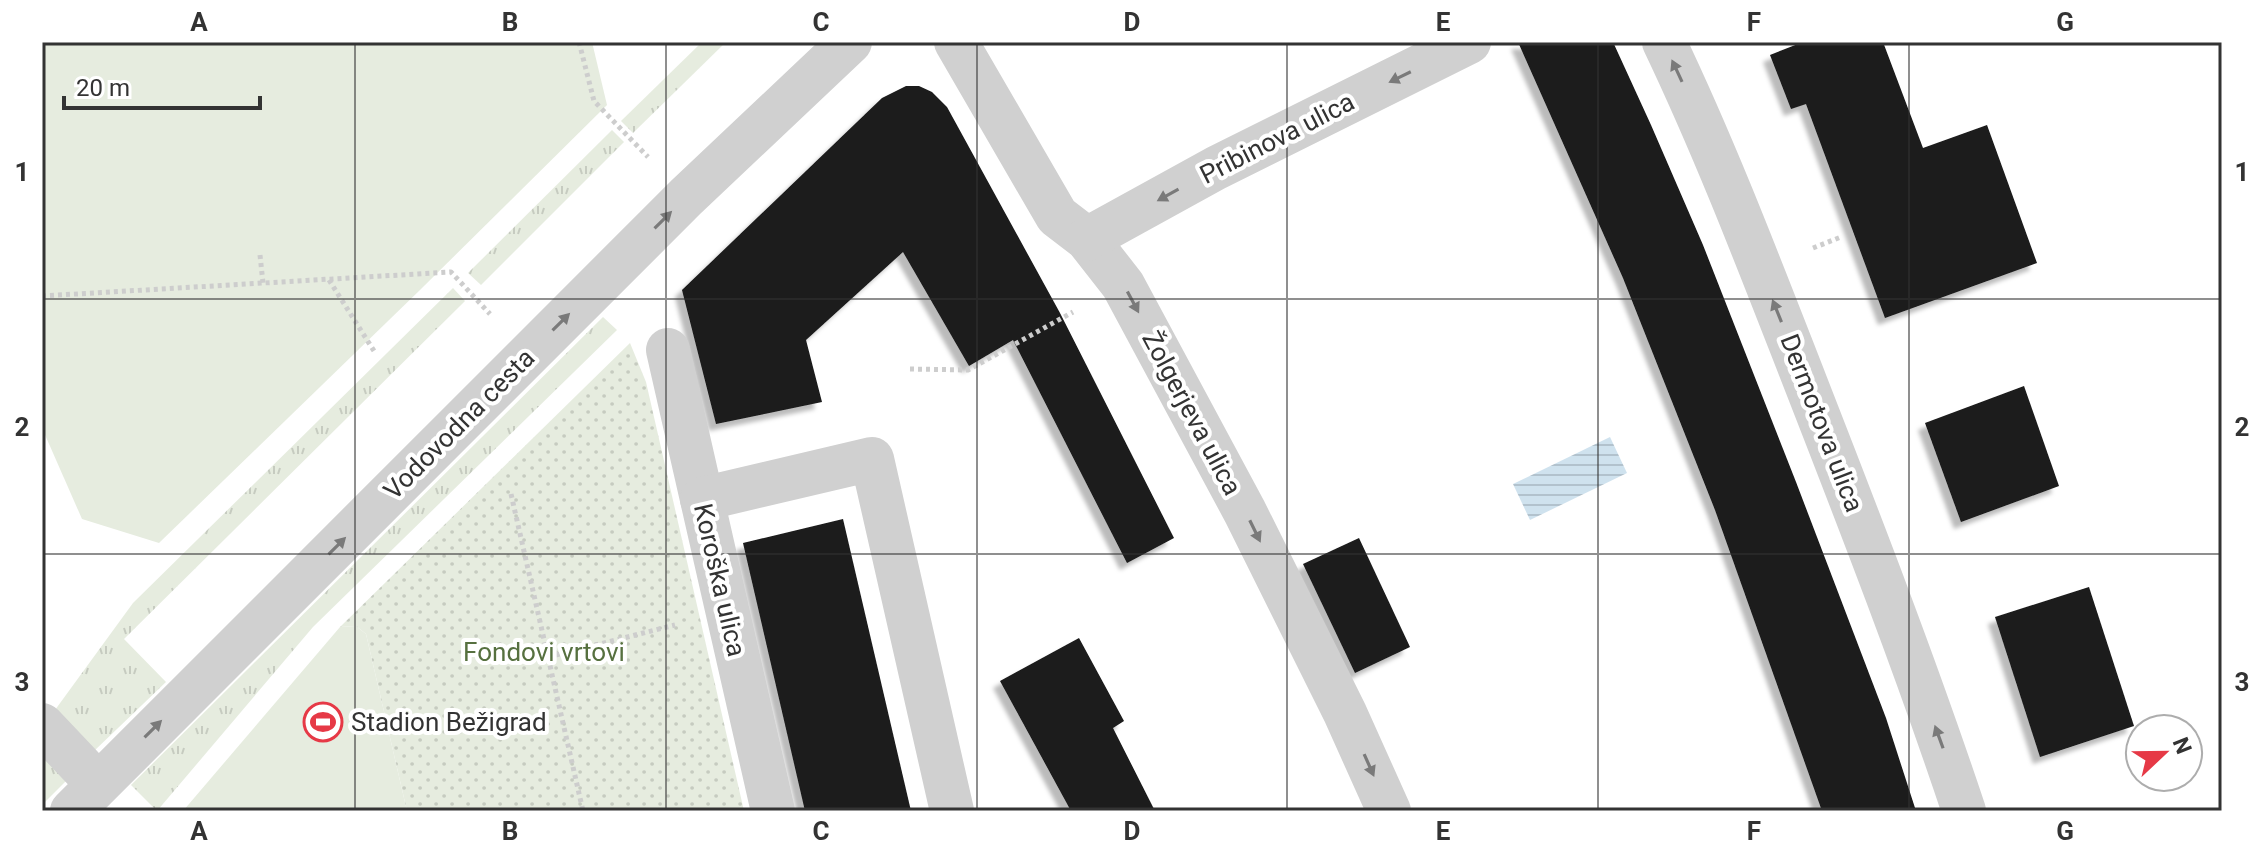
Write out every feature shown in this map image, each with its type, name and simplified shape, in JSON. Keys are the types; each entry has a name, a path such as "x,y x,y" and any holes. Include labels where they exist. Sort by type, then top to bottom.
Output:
{"street":[{"name":"Vodovodna cesta","path":"85,798 686,197 850,42"},
{"name":"Žolgerjeva ulica","path":"956,42 1057,216 1087,239 1123,285 1245,512 1345,713 1389,811"},
{"name":"Pribinova ulica","path":"1087,239 1216,168 1469,42"},
{"name":"Dermotova ulica","path":"1664,42 1707,137 1814,403 1964,811"},
{"name":"Koroška ulica","path":"668,350 773,811"},
{"path":"702,499 872,459 952,811"},
{"path":"42,725 85,798"}],"path":[{"path":"579,42 594,101 686,197"},
{"path":"1803,252 1841,237"},
{"path":"260,255 263,283"},
{"path":"42,296 451,272 529,355"},
{"path":"328,279 374,351"},
{"path":"910,369 968,370 1064,318"},
{"path":"511,494 583,811"},
{"path":"548,657 728,612"}],"green space":[{"path":"42,42 592,42 607,105 159,543 82,519 42,428"},
{"path":"702,42 726,42 633,133 621,121"},
{"path":"612,130 624,142 481,285 468,273"},
{"path":"453,288 465,301 124,639 166,682 93,752 55,710 133,603"},
{"path":"603,317 617,330 313,627 157,811 131,785"},
{"name":"Fondovi vrtovi","path":"630,343 646,382 744,811 407,811 366,634 356,626 340,627"},
{"name":"Stadion Bežigrad","path":"356,626 366,634 407,811 183,811 340,627"},
{"path":"42,754 69,778 42,805"}],"water":[{"path":"1610,437 1627,473 1530,520 1513,484"}],"building":[{"path":"1518,42 1613,42 1703,245 1886,718 1916,811 1822,811 1715,510 1623,278"},
{"path":"1803,42 1883,42 1923,148 1987,125 2037,263 1885,318 1806,104 1791,109 1770,55"},
{"path":"906,86 919,86 932,92 947,107 1060,313 1174,538 1127,563 1013,340 969,366 903,252 806,340 822,402 716,424 682,290 882,98"},
{"path":"2024,386 2059,486 1961,522 1925,423"},
{"path":"843,519 911,811 805,811 743,543"},
{"path":"1359,538 1410,647 1355,673 1303,564"},
{"path":"2089,587 2130,713 2124,713 2124,729 2040,757 1995,617"},
{"path":"1079,638 1124,721 1113,728 1155,811 1071,811 1000,681"}],"place":[{"name":"Stadion Bežigrad","path":"323,722"}]}
